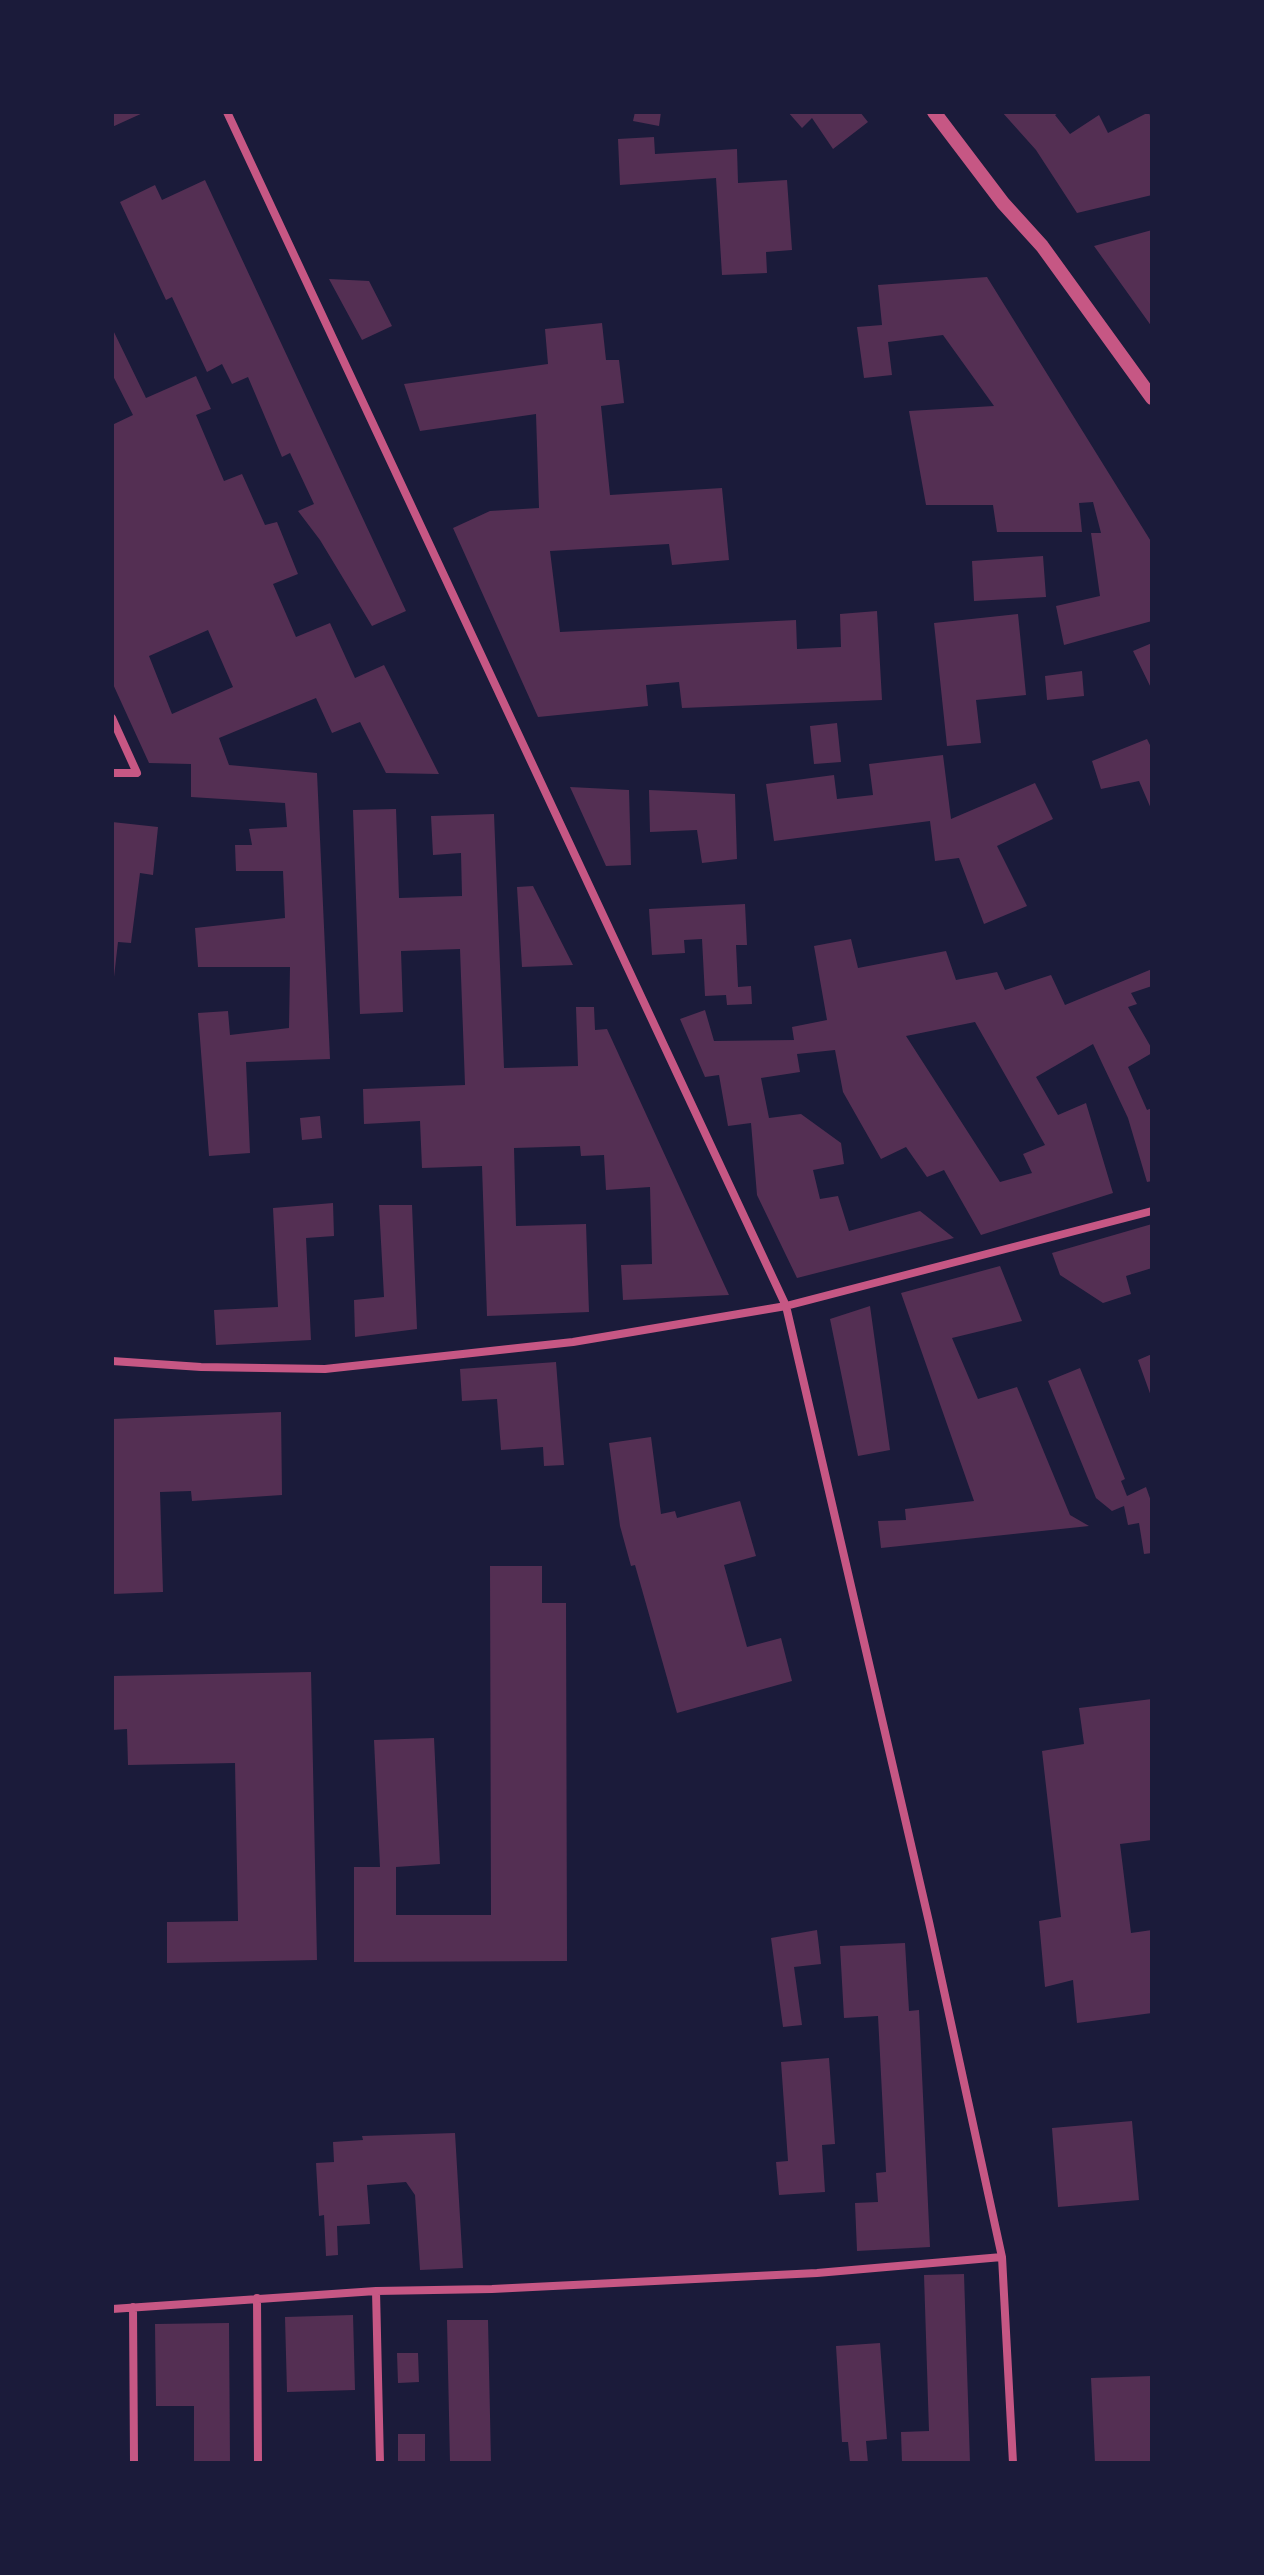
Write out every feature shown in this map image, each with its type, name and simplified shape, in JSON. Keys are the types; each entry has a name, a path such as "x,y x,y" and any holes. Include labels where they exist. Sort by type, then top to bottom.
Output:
{"street":[{"path":"227,112 786,1306 929,1922 1002,2257 1013,2463"},
{"path":"934,112 1003,203 1042,246 1152,398"},
{"path":"112,718 137,773 112,773"},
{"path":"112,1361 201,1367 325,1369 573,1342 786,1306 1152,1211"},
{"path":"112,2309 376,2291 492,2289 817,2273 1002,2257"},
{"path":"376,2291 380,2463"},
{"path":"257,2298 258,2463"},
{"path":"133,2307 134,2463"}],"building":[{"path":"112,112 145,112 112,127"},
{"path":"635,112 661,112 659,126 633,121"},
{"path":"788,112 860,112 868,122 833,149 812,118 802,128"},
{"path":"1002,112 1060,112 1055,115 1070,134 1099,115 1108,133 1149,112 1152,124 1152,195 1077,213 1036,150"},
{"path":"654,137 655,154 737,149 738,183 787,180 792,250 766,252 767,273 722,275 716,178 620,185 618,139"},
{"path":"205,180 406,611 372,626 320,540 298,511 314,504 290,453 282,457 248,377 232,384 222,364 207,372 172,297 166,300 120,202 155,185 162,200"},
{"path":"1152,230 1152,327 1094,246"},
{"path":"987,277 1152,543 1152,621 1064,645 1056,606 1100,596 1091,533 1101,533 1093,502 1079,503 1082,532 997,532 993,505 926,505 909,411 994,406 943,335 888,342 892,375 864,378 857,327 882,325 878,285"},
{"path":"329,279 369,281 392,326 362,340"},
{"path":"602,323 606,360 619,360 624,403 601,406 610,495 722,488 729,560 672,565 669,544 550,551 560,632 796,620 797,649 841,647 840,614 877,611 882,700 682,708 679,682 646,685 648,706 538,717 453,528 490,511 539,508 536,414 420,431 404,384 548,364 545,329"},
{"path":"112,328 146,398 196,376 211,409 196,415 224,481 242,474 265,525 277,522 298,574 273,584 296,637 330,623 355,678 384,665 439,774 386,773 360,722 332,733 316,698 219,738 229,765 317,773 330,1059 246,1062 250,1153 209,1156 198,1013 228,1011 230,1035 289,1028 290,967 198,967 195,928 285,918 283,871 236,871 235,845 252,845 249,829 287,827 285,803 191,797 191,764 149,763 112,682 112,425 133,415 112,374","holes":["208,630 233,687 172,714 149,656"]},
{"path":"1043,556 1046,597 974,601 972,561"},
{"path":"1018,614 1026,695 976,700 981,743 947,746 934,623"},
{"path":"1152,643 1152,690 1133,651"},
{"path":"1082,671 1084,696 1047,700 1045,676"},
{"path":"837,723 841,762 814,764 810,726"},
{"path":"1147,739 1152,749 1152,811 1139,781 1101,789 1092,761"},
{"path":"943,755 951,819 1035,783 1053,819 997,846 1027,906 984,924 959,858 935,861 930,821 774,841 766,784 834,775 837,799 873,795 869,764"},
{"path":"570,787 629,790 631,865 606,866"},
{"path":"649,790 735,794 737,859 702,863 697,830 650,832"},
{"path":"396,809 399,898 462,896 461,853 433,855 431,816 494,814 504,1068 578,1066 576,1007 594,1007 595,1030 607,1029 729,1295 623,1300 621,1265 652,1264 650,1187 606,1190 604,1155 581,1156 580,1146 514,1148 516,1226 586,1224 589,1312 487,1316 482,1166 422,1168 420,1121 364,1124 363,1089 465,1085 460,949 401,951 403,1012 360,1014 353,810"},
{"path":"112,822 158,827 153,875 140,873 131,943 118,942 114,977"},
{"path":"533,886 573,965 522,967 517,887"},
{"path":"745,904 747,945 736,945 738,987 751,986 752,1004 727,1005 726,995 705,996 702,939 684,940 685,953 652,955 649,909"},
{"path":"851,939 858,968 946,951 956,980 997,972 1005,990 1051,975 1065,1005 1152,969 1152,986 1131,993 1137,1004 1128,1007 1152,1053 1128,1067 1147,1110 1152,1108 1152,1181 1147,1182 1128,1118 1093,1044 1036,1077 1058,1115 1086,1103 1113,1193 981,1235 944,1170 927,1177 906,1147 881,1159 843,1092 835,1050 797,1054 800,1072 761,1078 769,1118 801,1114 841,1143 844,1164 813,1170 820,1199 838,1196 849,1231 920,1211 954,1238 797,1278 757,1195 751,1123 728,1126 719,1075 705,1077 680,1019 705,1010 714,1041 794,1040 792,1027 827,1020 814,946","holes":["975,1022 1045,1145 1023,1154 1032,1173 1000,1182 906,1036"]},
{"path":"320,1116 322,1138 302,1140 300,1118"},
{"path":"333,1203 334,1236 306,1238 311,1340 216,1345 214,1310 278,1307 273,1208"},
{"path":"379,1205 412,1205 417,1329 355,1337 354,1300 384,1297"},
{"path":"1152,1224 1152,1268 1126,1276 1131,1294 1103,1303 1060,1275 1052,1253"},
{"path":"1000,1266 1022,1321 952,1338 978,1399 1017,1387 1070,1515 1089,1526 881,1548 878,1521 906,1520 905,1509 974,1501 901,1293"},
{"path":"870,1306 890,1450 858,1456 830,1319"},
{"path":"1152,1354 1152,1399 1138,1360"},
{"path":"556,1362 564,1465 544,1466 543,1447 501,1450 497,1399 462,1401 460,1369"},
{"path":"1080,1368 1125,1479 1121,1481 1127,1496 1146,1487 1152,1504 1152,1553 1144,1554 1139,1523 1128,1525 1124,1506 1112,1511 1096,1498 1048,1381"},
{"path":"281,1412 282,1495 192,1501 191,1491 160,1492 163,1592 112,1594 112,1419"},
{"path":"651,1437 661,1514 675,1511 677,1518 740,1501 756,1556 724,1565 747,1647 781,1638 792,1681 677,1713 635,1565 631,1566 620,1526 609,1443"},
{"path":"490,1566 542,1566 542,1603 566,1603 567,1961 354,1962 354,1867 380,1867 374,1740 434,1738 440,1864 396,1867 396,1915 491,1915"},
{"path":"311,1672 317,1960 167,1963 167,1922 238,1921 235,1763 128,1765 127,1729 112,1730 112,1676"},
{"path":"1152,1699 1152,1840 1120,1844 1131,1933 1152,1930 1152,2013 1077,2023 1073,1980 1045,1987 1039,1921 1061,1917 1042,1751 1084,1744 1079,1708"},
{"path":"817,1930 821,1964 794,1967 802,2025 783,2027 771,1938"},
{"path":"905,1943 909,2011 919,2010 930,2247 857,2251 855,2203 878,2202 876,2173 886,2172 878,2016 844,2018 840,1946"},
{"path":"829,2058 835,2144 822,2145 825,2192 779,2195 776,2162 788,2161 781,2062"},
{"path":"1132,2121 1139,2200 1058,2207 1052,2128"},
{"path":"455,2133 463,2268 420,2270 415,2195 406,2182 367,2185 370,2224 337,2226 338,2255 326,2256 324,2215 319,2216 316,2163 334,2162 333,2142 363,2140 362,2136"},
{"path":"964,2274 970,2463 902,2463 901,2432 929,2431 924,2275"},
{"path":"353,2315 355,2390 287,2392 285,2317"},
{"path":"447,2320 488,2320 491,2463 450,2463"},
{"path":"229,2323 230,2463 194,2463 194,2406 156,2406 155,2324"},
{"path":"880,2343 887,2439 866,2441 868,2463 850,2463 848,2442 842,2442 836,2346"},
{"path":"397,2353 418,2353 419,2382 398,2383"},
{"path":"1152,2376 1152,2463 1095,2463 1091,2378"},
{"path":"398,2434 425,2434 425,2463 398,2463"}]}
